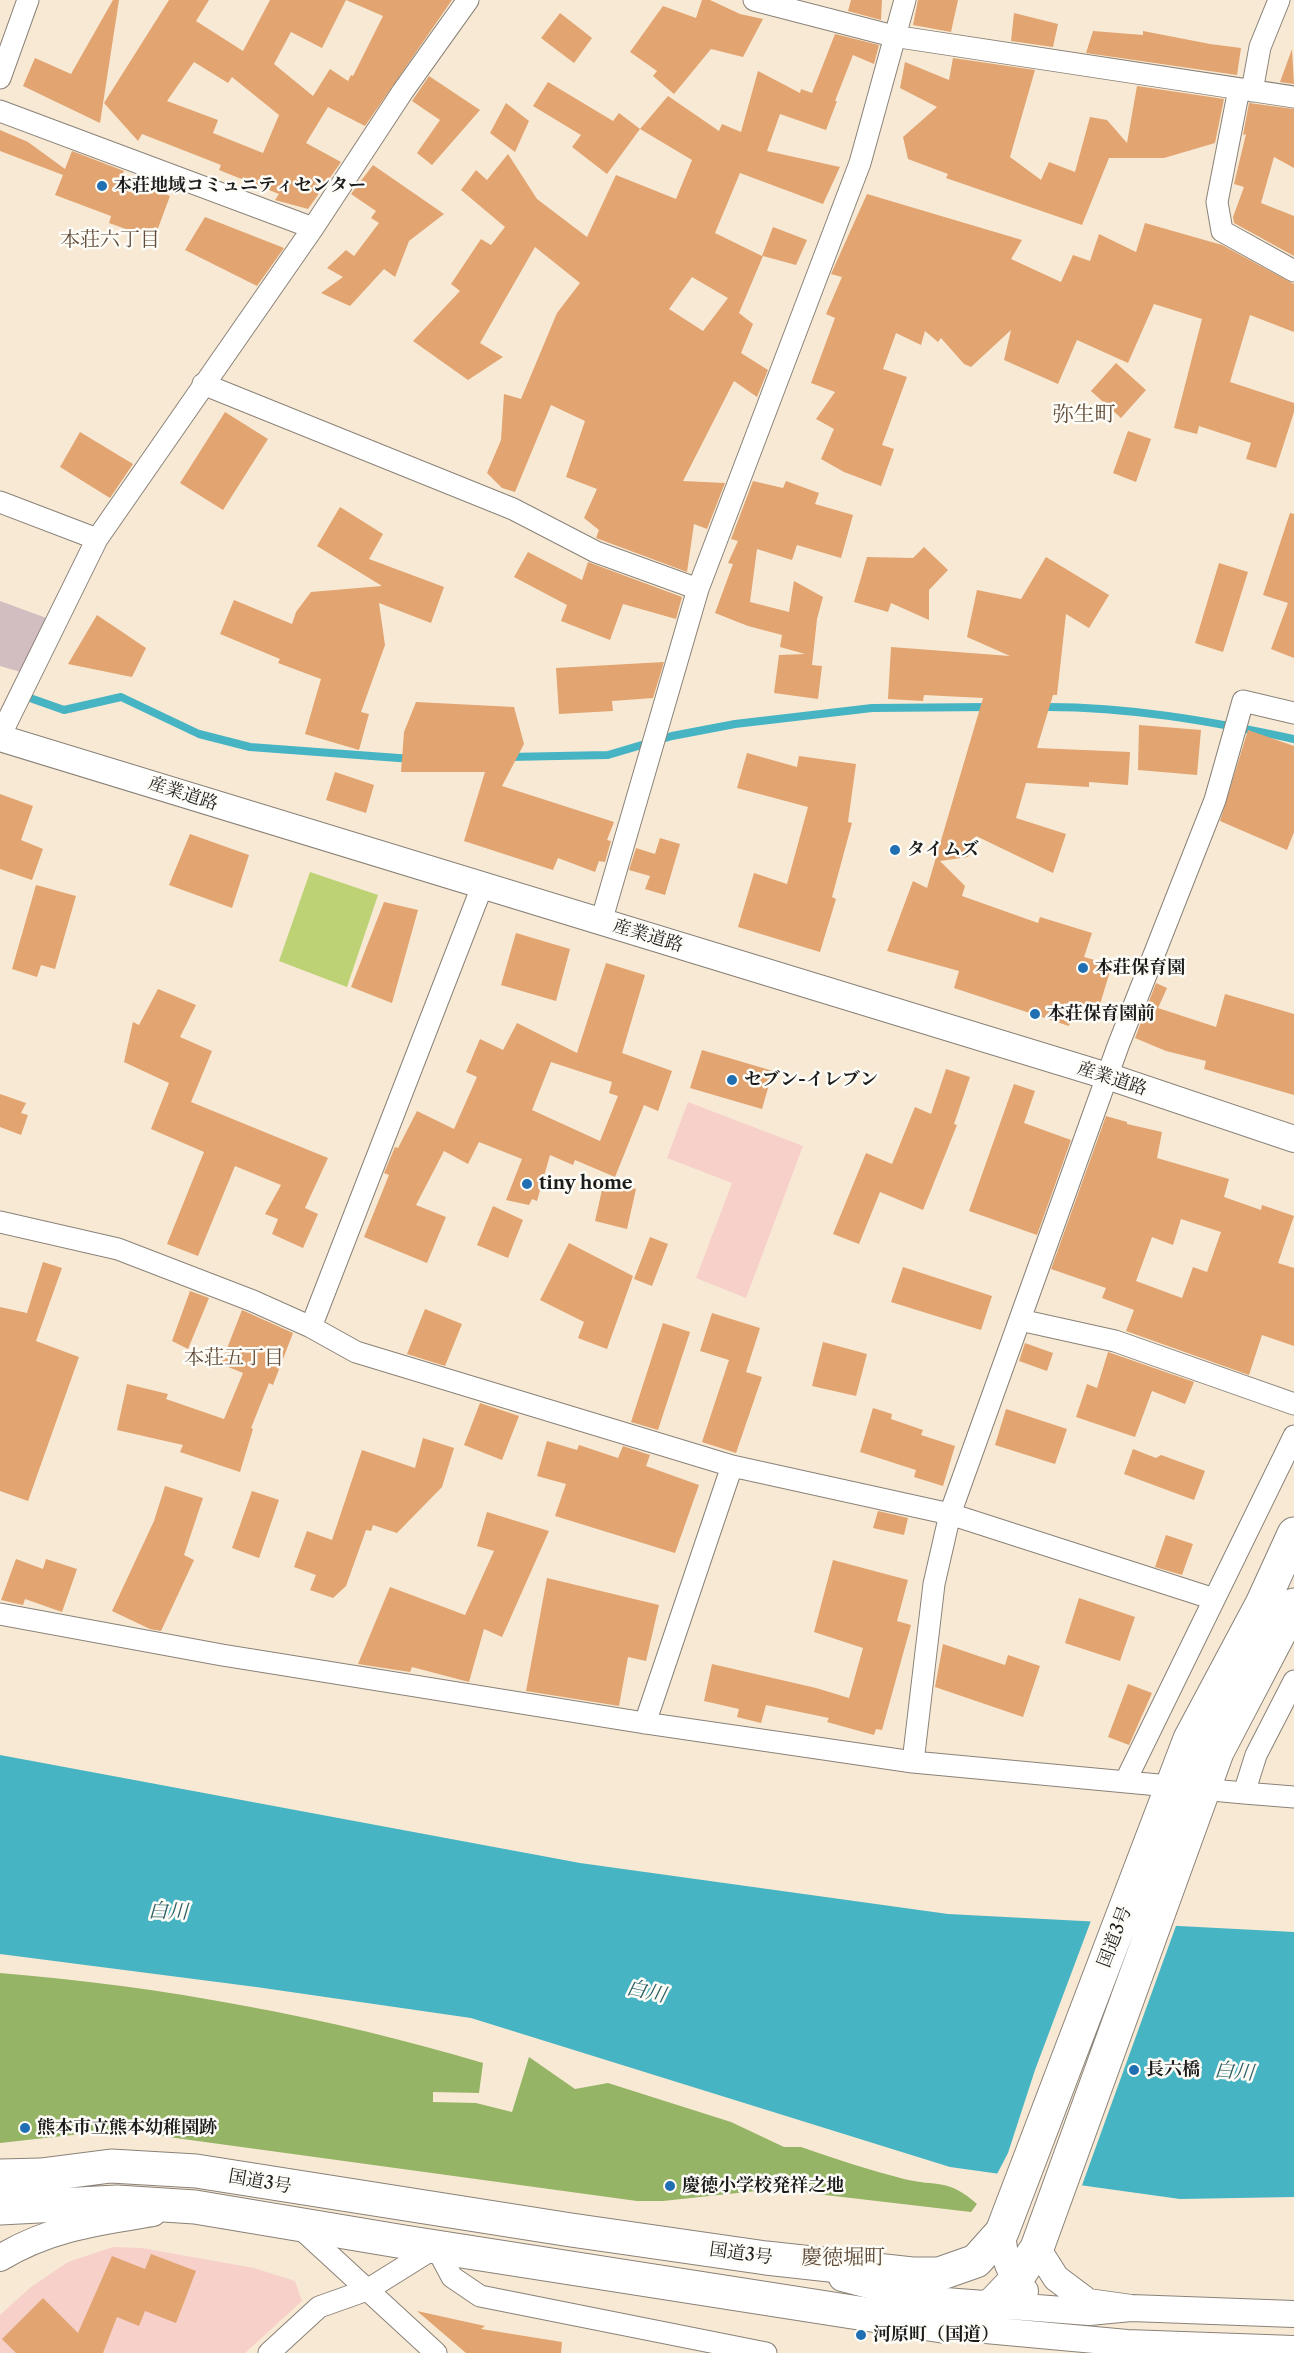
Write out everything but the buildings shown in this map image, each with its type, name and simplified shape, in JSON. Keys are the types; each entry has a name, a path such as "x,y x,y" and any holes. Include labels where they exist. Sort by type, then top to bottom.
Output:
{"highway":[{"name":"国道3号","path":"0,2176 41,2175 111,2166 196,2171 766,2258 912,2274 939,2274 976,2261 1000,2241 1187,1787 1190,1739 1262,1604 1294,1534"},
{"name":"国道3号","path":"1187,1787 1216,1752 1294,1605"},
{"name":"国道3号","path":"1004,2292 1037,2248 1171,1829"},
{"name":"国道3号","path":"0,2207 117,2202 195,2207 942,2326"},
{"path":"942,2326 1004,2292"}],"street":[{"path":"0,78 28,0"},
{"path":"0,737 97,539 468,0"},
{"path":"754,0 893,36 1294,97"},
{"path":"602,922 698,589 860,163 893,36 905,0"},
{"path":"1279,0 1245,90 1217,202 1222,231 1294,271"},
{"path":"0,111 313,228"},
{"path":"203,384 513,510 596,552 698,589"},
{"path":"0,502 97,539"},
{"path":"913,1762 934,1584 950,1514 1107,1076 1170,908 1215,800 1243,701 1294,713"},
{"name":"産業道路","path":"0,737 1107,1076 1294,1139"},
{"path":"311,1327 483,884"},
{"path":"0,1222 118,1249 253,1301 311,1327 356,1353 732,1466 950,1514 1214,1599"},
{"path":"1020,1320 1115,1341 1294,1404"},
{"path":"1125,1782 1294,1436"},
{"path":"645,1723 732,1466"},
{"path":"0,1614 222,1655 645,1723 913,1762 1294,1797"},
{"path":"1244,1793 1256,1755 1294,1681"},
{"path":"0,2207 41,2175"},
{"path":"0,2259 27,2242 56,2231 195,2207"},
{"path":"297,2224 436,2353"},
{"path":"1000,2241 1005,2262 1004,2292"},
{"path":"269,2353 319,2307 367,2290 436,2247 452,2277 461,2286 480,2296 766,2353"},
{"path":"1037,2248 1056,2278 1070,2291 1088,2302 1131,2308 1294,2313"},
{"path":"766,2258 891,2291 945,2301 1004,2292 1044,2308 1074,2327 1127,2343"},
{"path":"1044,2308 1089,2312 1131,2308"},
{"path":"942,2326 1127,2343 1248,2350 1294,2349"}],"shaded area":[{"path":"0,601 49,619 24,673 0,666"},
{"path":"688,1102 803,1146 746,1298 696,1278 732,1183 667,1158"},
{"path":"113,2247 142,2248 254,2268 295,2281 302,2301 245,2353 0,2353 0,2315 31,2287 68,2262"}],"green space":[{"path":"310,872 378,895 347,987 279,961"},
{"path":"0,1973 122,1986 244,2006 365,2031 483,2063 479,2093 433,2092 433,2102 476,2103 512,2112 529,2057 575,2089 608,2083 731,2122 784,2147 801,2147 904,2179 950,2187 977,2204 971,2212 808,2193 780,2179 765,2190 663,2201 637,2201 117,2130 0,2143"}],"water":[{"name":"白川","path":"0,1755 580,1863 948,1914 1294,1932 1294,2197 1180,2199 950,2167 471,2018 0,1954"}],"pier":[{"name":"長六橋","path":"1092,1918 1177,1923 1081,2188 996,2176 1008,2153 1035,2070"}],"waterway":[{"path":"30,698 64,710 121,697 199,734 250,747 412,759"},
{"path":"508,757 608,755 672,736 735,724 872,708 989,707"},
{"path":"1040,707 1104,709 1168,716 1294,739"}],"place":[{"name":"本荘地域コミュニティセンター","path":"102,186"},
{"name":"タイムズ","path":"895,850"},
{"name":"本荘保育園","path":"1083,968"},
{"name":"本荘保育園前","path":"1035,1014"},
{"name":"セブン-イレブン","path":"732,1080"},
{"name":"tiny home","path":"527,1184"},
{"name":"長六橋","path":"1134,2070"},
{"name":"熊本市立熊本幼稚園跡","path":"25,2128"},
{"name":"慶徳小学校発祥之地","path":"670,2186"},
{"name":"河原町（国道）","path":"861,2335"}],"district":[{"name":"本荘六丁目","path":"110,240"},
{"name":"弥生町","path":"1084,415"},
{"name":"本荘五丁目","path":"234,1358"},
{"name":"慶徳堀町","path":"843,2258"}]}
